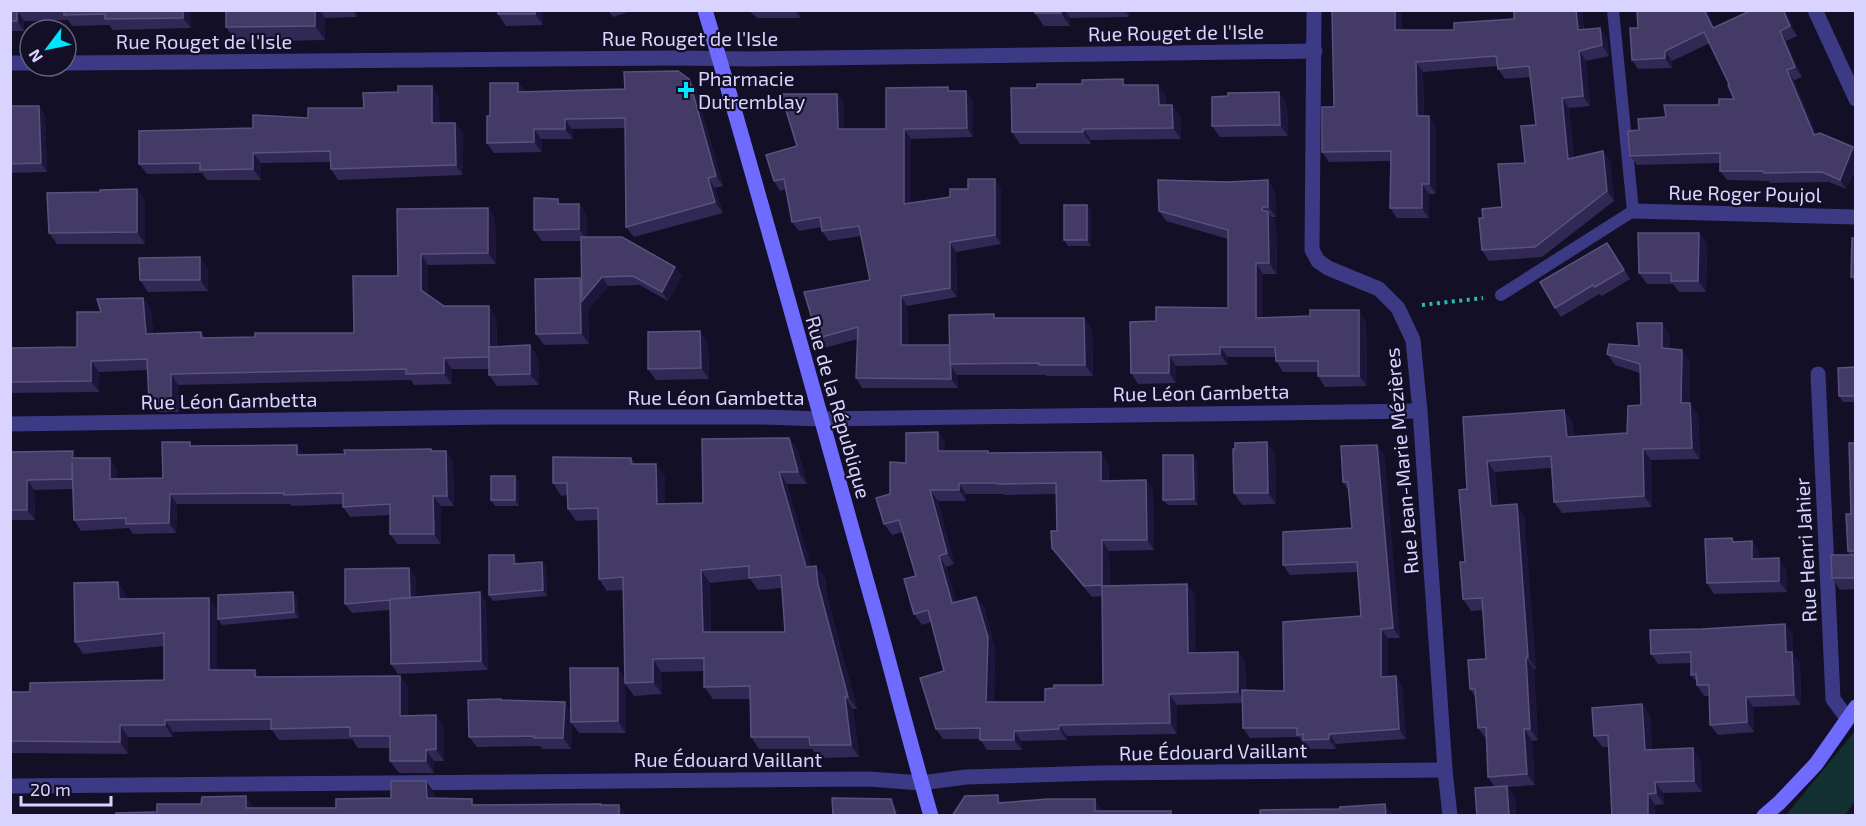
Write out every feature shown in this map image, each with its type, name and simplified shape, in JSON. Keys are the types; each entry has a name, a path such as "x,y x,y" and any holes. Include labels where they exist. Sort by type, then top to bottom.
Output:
{"street":[{"name":"Rue de la République","path":"705,10 931,816"},
{"name":"Rue Jean-Marie Mézières","path":"1314,10 1312,250 1318,261 1328,268 1379,289 1398,308 1413,340 1450,816"},
{"path":"1815,10 1856,99"},
{"name":"Rue Rouget de l'Isle","path":"78,63 1315,51"},
{"name":"Rue Roger Poujol","path":"1633,211 1856,217"},
{"name":"Rue Henri Jahier","path":"1818,374 1833,699 1851,713"},
{"name":"Rue Léon Gambetta","path":"10,424 495,417 821,419 1420,411"},
{"path":"1764,816 1816,764 1851,713"},
{"name":"Rue Édouard Vaillant","path":"10,786 857,779 921,783 966,777 1100,773 1445,770"}],"lane":[{"path":"1501,295 1633,211 1613,10"}],"path":[{"path":"1398,308 1501,295"}],"green space":[{"path":"1855,731 1855,801 1845,815 1786,815"}],"building":[{"path":"10,10 17,10 17,21 10,21"},
{"path":"64,10 183,10 183,18 105,19 105,14 64,15"},
{"path":"226,10 315,10 315,26 226,27"},
{"path":"498,10 535,10 535,14 498,14"},
{"path":"1034,10 1061,10 1061,13 1035,13"},
{"path":"1332,10 1395,10 1395,30 1454,30 1454,23 1514,19 1514,10 1576,10 1578,30 1600,28 1602,45 1579,51 1583,96 1562,98 1568,159 1603,151 1607,191 1535,247 1482,250 1479,218 1483,218 1482,209 1502,207 1498,164 1525,163 1521,126 1536,125 1529,66 1498,69 1496,56 1416,62 1417,116 1429,116 1429,184 1422,184 1422,208 1390,208 1391,151 1322,152 1322,107 1334,107"},
{"path":"1637,10 1704,10 1713,28 1752,10 1783,10 1790,26 1780,31 1795,67 1787,70 1814,135 1820,133 1853,147 1840,180 1822,172 1720,171 1720,153 1630,156 1628,131 1639,130 1638,119 1666,117 1664,105 1719,105 1719,99 1734,99 1704,32 1665,51 1665,58 1632,60 1630,28 1638,28"},
{"path":"678,71 689,79 716,176 708,178 715,202 626,227 625,118 565,119 565,129 534,129 534,142 487,143 490,83 518,83 518,92 625,89 624,72"},
{"path":"1123,79 1123,85 1158,85 1159,105 1172,105 1173,128 1012,132 1011,88 1037,88 1037,84 1082,84 1082,80"},
{"path":"398,86 432,86 432,123 455,123 456,165 331,169 330,151 253,153 253,169 200,170 200,163 139,164 139,131 253,128 253,115 308,118 308,108 364,108 363,93 398,92"},
{"path":"948,87 948,91 966,91 967,128 904,129 904,204 950,197 950,189 968,189 968,179 995,179 995,235 950,242 950,288 901,296 901,345 950,345 951,379 856,378 858,327 818,338 804,292 870,280 859,226 822,231 820,217 792,222 784,179 774,181 766,155 797,146 781,94 837,94 838,129 886,129 886,88"},
{"path":"1279,92 1280,125 1212,126 1212,97 1228,96 1228,93"},
{"path":"10,106 39,106 41,163 10,164"},
{"path":"1158,180 1228,182 1268,180 1268,207 1263,207 1262,210 1268,212 1269,263 1256,263 1256,318 1310,316 1310,310 1359,310 1359,376 1318,376 1318,361 1276,361 1275,347 1220,347 1220,354 1169,355 1169,373 1131,373 1130,322 1156,321 1156,307 1228,308 1228,230 1159,211"},
{"path":"137,189 137,232 49,233 47,193"},
{"path":"534,198 558,199 558,204 579,204 579,229 534,230"},
{"path":"1064,205 1087,205 1087,240 1064,240"},
{"path":"488,208 488,253 421,254 421,290 444,306 489,306 489,357 444,358 444,373 406,374 406,369 171,374 171,401 149,401 147,359 91,361 91,381 10,382 10,348 77,347 77,312 101,312 97,299 143,298 146,334 201,332 201,338 255,337 255,333 354,333 353,276 398,276 397,209"},
{"path":"1638,233 1699,233 1698,281 1671,281 1671,273 1639,273"},
{"path":"581,237 622,237 675,267 662,292 633,276 602,277 582,301"},
{"path":"1852,238 1856,238 1856,277 1851,277"},
{"path":"1607,243 1624,270 1595,287 1593,285 1555,308 1540,282"},
{"path":"200,257 200,280 140,280 139,258"},
{"path":"580,278 581,333 536,334 535,279"},
{"path":"994,314 994,318 1084,318 1085,365 950,364 949,315"},
{"path":"1637,323 1662,323 1662,348 1682,350 1681,403 1690,403 1692,448 1643,449 1644,496 1554,502 1551,456 1487,461 1491,506 1517,504 1528,657 1526,658 1530,729 1524,729 1527,774 1488,777 1486,727 1478,728 1475,689 1470,689 1468,660 1486,659 1482,598 1463,599 1460,562 1465,562 1459,490 1467,489 1463,417 1564,410 1567,437 1627,433 1628,406 1641,405 1640,364 1607,354 1609,344 1639,346"},
{"path":"700,331 701,368 648,369 648,332"},
{"path":"530,345 530,374 489,375 489,347"},
{"path":"1856,367 1856,396 1839,396 1838,368"},
{"path":"938,432 938,451 1101,452 1101,481 1146,480 1147,540 1102,540 1102,585 1084,586 1052,548 1051,531 1057,531 1056,483 959,483 959,490 930,490 947,553 939,556 952,603 976,597 988,637 986,702 1045,702 1045,689 1054,688 1054,685 1103,685 1102,586 1187,584 1188,653 1238,652 1238,692 1169,694 1170,723 1059,725 1059,729 1014,731 1014,740 980,740 980,728 936,729 920,678 944,671 928,610 914,614 904,579 916,576 899,520 884,524 876,498 890,494 890,462 906,463 906,433"},
{"path":"789,438 798,472 779,472 806,567 816,566 818,584 848,697 845,697 851,745 810,745 809,737 751,737 750,686 704,687 704,658 653,659 653,682 625,683 623,577 599,579 598,508 568,509 567,483 553,483 553,457 631,458 631,464 656,464 657,504 703,503 702,439","holes":["749,566 749,578 781,575 785,632 703,632 701,570"]},
{"path":"162,442 190,442 190,446 297,445 297,455 345,454 344,450 431,449 431,451 446,451 447,496 433,496 434,534 390,534 390,504 343,507 343,493 170,494 169,523 126,524 126,518 74,520 72,462 72,479 27,480 27,510 10,510 10,452 73,451 72,458 110,458 110,479 163,478"},
{"path":"1267,442 1268,493 1234,493 1233,449 1235,449 1235,443"},
{"path":"1849,443 1856,443 1856,551 1848,551 1846,514 1851,514"},
{"path":"1377,445 1393,628 1381,629 1381,677 1396,676 1399,729 1329,734 1329,739 1303,740 1303,734 1297,735 1297,728 1243,728 1242,690 1284,691 1283,622 1361,616 1357,562 1283,565 1283,532 1352,528 1348,482 1343,482 1341,446"},
{"path":"1163,455 1193,455 1194,499 1163,500"},
{"path":"491,476 515,476 515,500 491,500"},
{"path":"1732,538 1733,542 1752,541 1752,559 1779,558 1779,581 1707,583 1705,539"},
{"path":"489,555 514,555 514,564 542,562 543,590 489,595"},
{"path":"1831,555 1856,555 1856,578 1832,578"},
{"path":"409,568 410,597 480,592 481,661 391,664 390,600 345,604 345,569"},
{"path":"118,582 119,599 209,598 209,670 255,670 255,677 400,676 400,716 436,715 436,749 426,750 426,761 390,761 390,736 350,736 350,727 271,729 271,719 165,720 165,725 120,725 120,742 10,741 10,692 30,692 30,683 164,680 164,633 75,642 74,583"},
{"path":"293,592 294,612 218,619 218,595"},
{"path":"1785,624 1786,652 1792,652 1794,695 1746,697 1747,722 1710,725 1709,685 1697,685 1696,674 1691,675 1691,652 1651,654 1650,630"},
{"path":"570,668 618,668 618,721 571,722"},
{"path":"468,700 565,702 563,738 469,737"},
{"path":"1642,704 1645,750 1693,748 1694,781 1655,782 1656,793 1648,794 1648,816 1612,816 1608,735 1594,736 1592,708"},
{"path":"391,781 426,781 427,798 472,799 472,805 619,805 619,816 116,816 116,813 157,812 157,804 201,804 202,797 246,796 246,808 336,808 336,799 391,798"},
{"path":"1507,786 1509,816 1477,816 1475,788"},
{"path":"998,795 998,803 1048,799 1095,799 1095,811 1171,811 1171,816 952,816 965,796"},
{"path":"832,798 891,799 896,816 833,816"},
{"path":"1385,804 1386,816 1260,816 1260,810 1339,809 1340,807"}],"place":[{"name":"Pharmacie Dutremblay","path":"686,90"}]}
